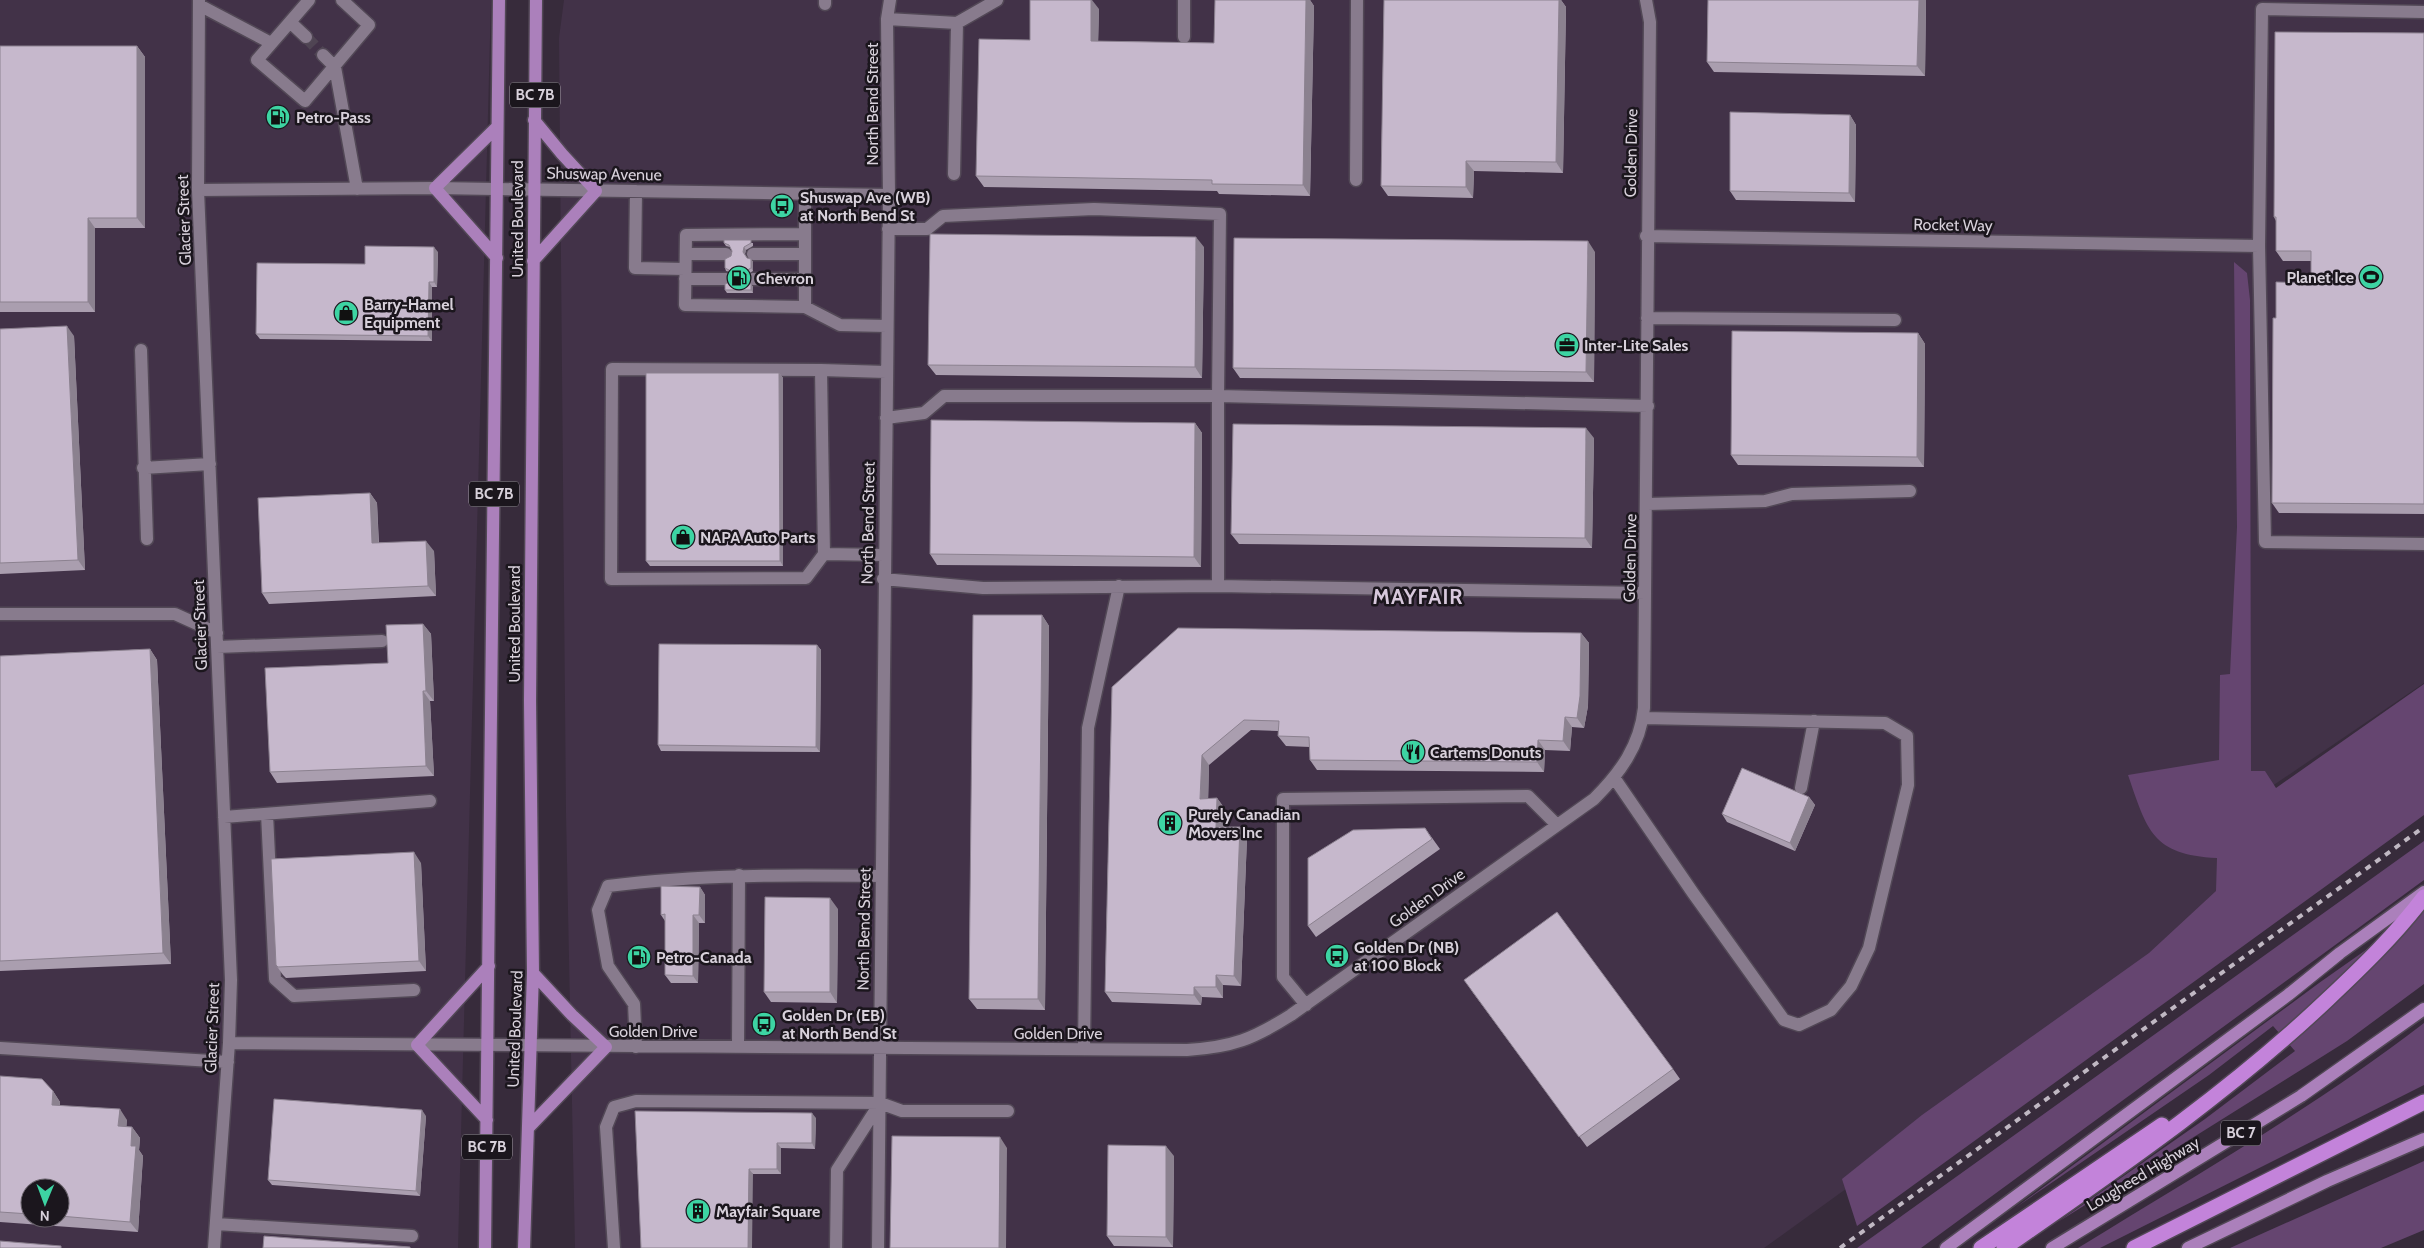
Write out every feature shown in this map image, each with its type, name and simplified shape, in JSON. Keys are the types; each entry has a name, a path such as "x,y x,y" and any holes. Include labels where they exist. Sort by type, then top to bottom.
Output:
{"highway":[{"path":"2004,1248 2162,1137 2268,1055 2357,972 2424,897"},
{"path":"1981,1248 2268,1055"},
{"path":"2134,1248 2424,1102"}],"main road":[{"name":"United Boulevard","path":"485,1248 489,1046 499,0"},
{"name":"United Boulevard","path":"524,1248 533,973 530,701 536,0"},
{"path":"533,261 596,191 534,120"},
{"path":"497,258 435,188 462,159 498,127"},
{"path":"1946,1248 2424,892"},
{"path":"487,1120 417,1045 489,966"},
{"path":"528,1128 606,1047 572,1015 533,973"},
{"name":"Lougheed Highway","path":"2052,1248 2301,1096 2424,1008"},
{"path":"2188,1248 2327,1181 2424,1139"}],"street":[{"path":"309,0 257,60 305,101 335,68 369,25 342,0"},
{"name":"North Bend Street","path":"878,1248 883,579 889,195 887,19 890,0"},
{"path":"887,19 957,23 997,0"},
{"path":"1184,0 1184,37"},
{"path":"1356,180 1357,0"},
{"name":"Golden Drive","path":"229,1043 1188,1050 1225,1047 1266,1031 1306,1005 1556,824 1594,799 1615,779 1630,755 1643,718 1645,694 1648,406 1646,236 1650,22 1646,0"},
{"path":"199,2 271,43"},
{"name":"Glacier Street","path":"199,2 198,190 231,980 228,1062 214,1248"},
{"path":"2424,12 2262,9 2259,246 2265,542 2424,544"},
{"path":"290,22 306,37"},
{"path":"954,174 957,23"},
{"path":"323,55 335,68 356,189"},
{"name":"Shuswap Avenue","path":"198,190 435,188 889,195"},
{"path":"636,191 635,268 726,279"},
{"path":"805,194 805,307"},
{"path":"888,229 927,229 942,216 1094,209 1220,214 1218,586"},
{"path":"806,234 686,235 685,305 805,307 840,326 887,326"},
{"name":"Rocket Way","path":"1646,236 2259,246"},
{"path":"686,254 726,254"},
{"path":"753,254 805,254"},
{"path":"753,279 805,279"},
{"path":"1647,318 1895,320"},
{"path":"141,350 143,468 147,540"},
{"path":"821,370 824,554 806,578 612,578 612,369 821,370 886,372"},
{"path":"886,418 924,413 944,396 1218,396 1648,406"},
{"path":"143,468 210,464"},
{"path":"1647,504 1765,501 1792,494 1910,492"},
{"path":"824,554 884,556"},
{"path":"883,579 982,588 1218,586 1645,594"},
{"path":"1084,1049 1088,728 1119,586"},
{"path":"0,614 175,614 217,633"},
{"path":"217,647 382,640"},
{"path":"1615,779 1784,1020 1799,1025 1831,1010 1851,986 1869,948 1908,785 1907,736 1884,723 1643,718"},
{"path":"1801,788 1814,721"},
{"path":"1306,1005 1283,977 1283,800 1528,796 1556,824"},
{"path":"224,817 430,802"},
{"path":"267,814 274,979 294,996 414,990"},
{"path":"738,875 738,1047"},
{"path":"636,1047 634,1004 608,966 598,910 608,886 659,879 738,875 881,876"},
{"path":"0,1048 228,1062"},
{"path":"614,1248 606,1127 614,1107 636,1101 880,1103 902,1111 1008,1111"},
{"path":"836,1248 838,1170 880,1103"},
{"path":"216,1224 412,1236"}],"shaded area":[{"path":"0,0 491,0 458,1248 0,1248"},
{"path":"564,0 2424,0 2424,683 2234,812 2228,913 1764,1248 575,1248 566,813 559,38"},
{"path":"2234,262 2247,273 2250,300 2251,771 2265,771 2276,788 2424,684 2424,815 1857,1226 1842,1179 1922,1115 2149,953 2216,891 2217,858 2178,852 2165,845 2155,836 2147,825 2128,775 2219,760 2220,675 2230,674 2237,527"},
{"path":"2424,841 2424,880 1921,1248 1857,1248"},
{"path":"2424,909 2424,984 2347,1041 2058,1222 2205,1119 2295,1051 2273,1026 2209,1075 2015,1208 2319,983"},
{"path":"2424,1023 2424,1085 2100,1248 2078,1248 2297,1112 2383,1054"},
{"path":"2424,1161 2424,1230 2381,1248 2230,1248"}],"building":[{"path":"1030,0 1091,0 1091,41 1214,43 1215,0 1306,0 1303,185 1212,184 1212,180 976,176 979,39 1030,40"},
{"path":"1384,0 1559,0 1556,162 1466,161 1466,187 1381,186"},
{"path":"1708,0 1919,0 1917,66 1707,62"},
{"name":"Planet Ice","path":"2275,32 2424,33 2424,504 2272,503 2273,318 2276,318 2276,282 2311,283 2311,251 2276,251 2276,217 2274,217"},
{"path":"0,46 137,46 137,218 88,218 88,302 0,302"},
{"path":"1730,112 1850,115 1849,193 1730,191"},
{"path":"930,234 1196,237 1195,367 928,365"},
{"path":"1234,238 1588,241 1586,372 1233,368"},
{"path":"724,240 751,240 751,243 744,247 743,252 747,258 751,259 751,268 744,272 743,277 747,283 751,284 751,290 725,290 725,284 731,281 732,276 729,270 725,268 725,259 731,256 732,251 729,245 724,243"},
{"name":"Barry-Hamel Equipment","path":"365,246 434,247 434,282 429,282 428,336 256,334 257,263 365,264"},
{"path":"67,326 78,560 0,563 0,329"},
{"path":"1732,331 1918,333 1917,457 1731,455"},
{"path":"646,373 779,373 780,561 646,561"},
{"path":"931,420 1195,423 1194,557 930,554"},
{"path":"1233,424 1586,428 1585,538 1231,534"},
{"path":"370,493 372,543 426,541 428,586 262,593 258,498"},
{"path":"973,615 1042,615 1038,999 969,999"},
{"path":"423,624 426,691 423,691 426,766 270,772 265,668 388,663 386,625"},
{"name":"Purely Canadian Movers Inc","path":"1178,628 1581,633 1580,696 1577,718 1565,717 1563,741 1538,740 1537,762 1310,760 1309,737 1278,736 1279,721 1244,720 1202,755 1200,799 1217,798 1216,827 1240,827 1234,976 1216,975 1216,987 1194,987 1194,995 1105,992 1112,687"},
{"path":"659,644 817,645 816,747 658,745"},
{"path":"150,649 163,953 0,961 0,656"},
{"path":"1742,768 1809,797 1790,843 1722,814"},
{"path":"1425,828 1432,839 1308,926 1308,858 1353,830"},
{"path":"414,852 419,961 278,967 276,965 271,859"},
{"path":"661,886 700,887 699,915 693,915 693,976 665,975 665,914 661,915"},
{"path":"765,897 830,898 830,992 764,992"},
{"path":"1557,912 1673,1069 1579,1137 1464,980"},
{"path":"0,1076 42,1079 53,1091 52,1105 120,1109 118,1126 132,1127 131,1146 136,1146 130,1222 70,1217 70,1178 20,1178 20,1213 0,1212"},
{"path":"274,1099 422,1110 416,1191 268,1180"},
{"name":"Mayfair Square","path":"635,1111 812,1113 812,1143 777,1143 777,1169 749,1169 748,1248 641,1248"},
{"path":"892,1136 1000,1137 999,1248 890,1248"},
{"path":"1108,1145 1166,1146 1166,1237 1107,1236"},
{"path":"264,1236 410,1247 410,1248 263,1248"},
{"path":"0,1241 61,1246 61,1248 0,1248"}],"tunnel":[{"path":"306,37 323,55"}],"railway":[{"path":"1840,1248 2424,827"}],"place":[{"name":"Petro-Pass","path":"278,117"},
{"name":"Shuswap Ave (WB) at North Bend St","path":"782,206"},
{"name":"Planet Ice","path":"2371,277"},
{"name":"Chevron","path":"739,278"},
{"name":"Barry-Hamel Equipment","path":"346,313"},
{"name":"Inter-Lite Sales","path":"1567,345"},
{"name":"NAPA Auto Parts","path":"683,537"},
{"name":"Cartems Donuts","path":"1413,752"},
{"name":"Purely Canadian Movers Inc","path":"1170,823"},
{"name":"Golden Dr (NB) at 100 Block","path":"1337,956"},
{"name":"Petro-Canada","path":"639,957"},
{"name":"Golden Dr (EB) at North Bend St","path":"764,1024"},
{"name":"Mayfair Square","path":"698,1211"}],"district":[{"name":"MAYFAIR","path":"1418,596"}]}
